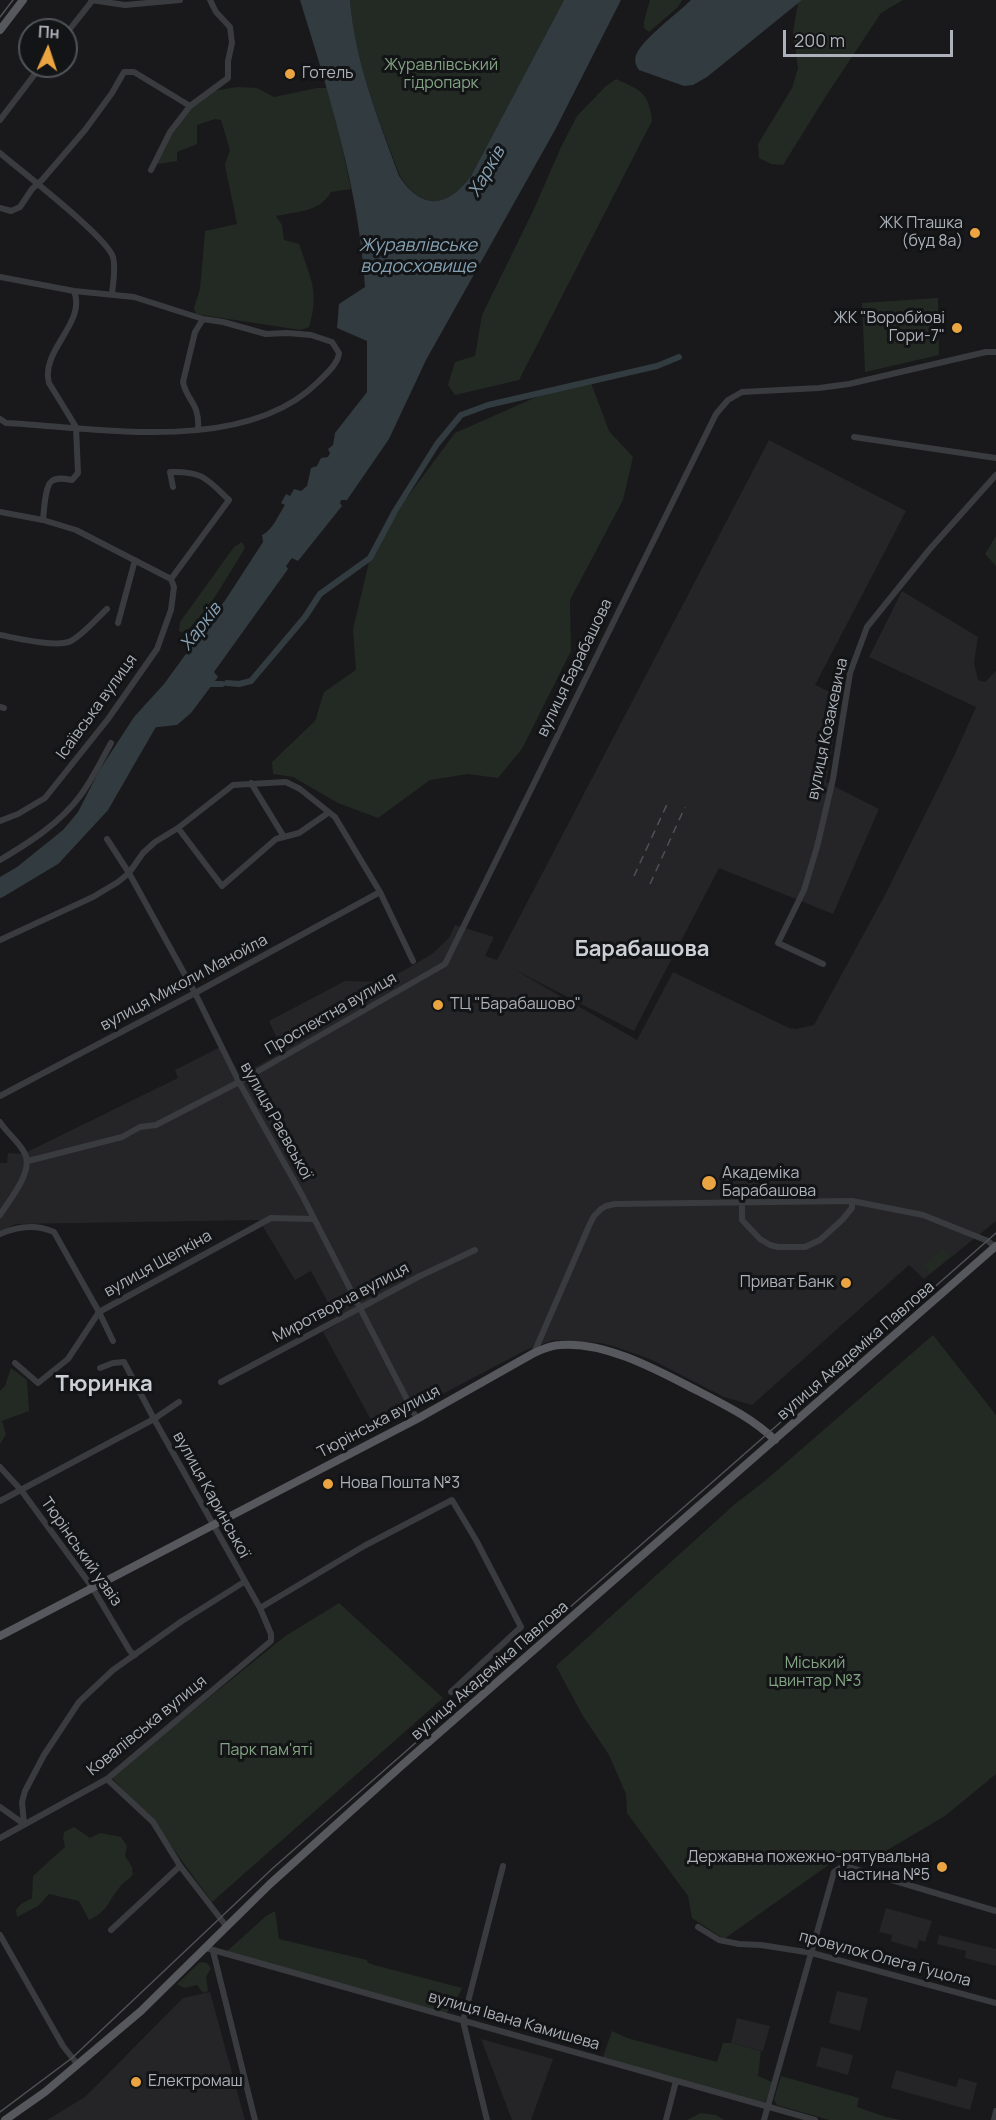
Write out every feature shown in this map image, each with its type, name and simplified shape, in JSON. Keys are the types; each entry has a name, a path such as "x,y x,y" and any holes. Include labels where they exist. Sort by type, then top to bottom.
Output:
{"main road":[{"path":"0,30 23,0"},
{"name":"вулиця Академіка Павлова","path":"4,2120 78,2065 141,2011 209,1949 227,1927 273,1881 400,1767 996,1246"},
{"name":"Тюрінська вулиця","path":"0,1636 417,1419 534,1353 555,1345 571,1345 606,1351 641,1362 742,1414 775,1440"}],"street":[{"path":"78,18 92,0 125,5 180,0"},
{"path":"151,170 170,132 190,106 226,82 229,75 228,61 232,43 230,27 216,12 210,0"},
{"path":"0,208 11,211 17,209 85,130 124,72 134,72 190,106"},
{"path":"0,120 32,78"},
{"path":"0,153 96,234 111,252 114,264 112,294"},
{"path":"0,277 74,291 135,297 266,334 311,335 332,342 338,349 338,361 305,394 247,422 198,430 155,432 6,423 0,419"},
{"path":"43,520 47,488 50,482 56,479 72,480 77,475 76,427 47,377 49,364 75,311 74,291"},
{"path":"198,430 199,418 196,406 185,390 183,382 195,333 203,318"},
{"name":"вулиця Барабашова","path":"445,964 716,414 728,400 742,392 849,384 986,352 996,352"},
{"path":"854,437 996,458"},
{"path":"0,512 43,520 76,530 171,579 229,500 198,473 170,472 173,487"},
{"name":"вулиця Козакевича","path":"823,964 778,943 804,890 817,847 833,779 846,693 854,662 867,627 878,611 936,541 996,475"},
{"path":"118,623 135,560"},
{"name":"Ісаївська вулиця","path":"0,821 18,814 45,798 108,719 157,649 171,610 174,586 171,579"},
{"path":"0,635 35,642 66,643 76,638 107,609"},
{"path":"0,860 36,838 62,818 81,795 111,743"},
{"path":"0,940 93,897 118,882 129,873 143,853 155,842 178,828 233,785 286,782 300,789 335,817 341,825 380,892 413,961"},
{"path":"251,783 284,837"},
{"path":"178,828 222,886 276,840 299,833 328,813"},
{"name":"вулиця Раєвської","path":"107,839 129,873 195,993 239,1082 314,1219 417,1419"},
{"name":"вулиця Миколи Манойла","path":"0,1096 380,892"},
{"name":"Проспектна вулиця","path":"28,1161 122,1137 140,1127 156,1125 239,1082 445,964"},
{"path":"0,1122 25,1152 28,1161 27,1171 0,1215"},
{"path":"742,1203 742,1220 760,1239 776,1246 802,1248 815,1244 830,1232 851,1210 852,1201"},
{"path":"534,1353 589,1226 594,1216 606,1206 642,1203 852,1201 927,1216 996,1246"},
{"name":"вулиця Щепкіна","path":"15,1363 38,1383 68,1359 99,1312 271,1218 314,1219"},
{"path":"0,1234 33,1226 44,1227 54,1232 113,1341"},
{"name":"Миротворча вулиця","path":"221,1382 475,1250"},
{"name":"вулиця Каринської","path":"100,1368 124,1362 260,1608 271,1634 271,1641"},
{"path":"0,1501 154,1419 179,1402"},
{"name":"Тюрінський узвіз","path":"0,1467 21,1490 93,1587 130,1651 135,1655"},
{"path":"260,1608 364,1546 452,1500 476,1540 521,1627 451,1692"},
{"path":"24,1824 22,1802 25,1791 44,1755 80,1702 113,1670 182,1621 244,1582"},
{"name":"Ковалівська вулиця","path":"0,1838 107,1779 271,1641"},
{"path":"107,1779 153,1822 180,1866 227,1927"},
{"path":"0,1807 24,1824"},
{"path":"111,1930 180,1866"},
{"path":"487,2120 463,2021 502,1866"},
{"path":"764,2120 834,1872 848,1867 996,1911"},
{"name":"провулок Олега Гуцола","path":"698,1927 719,1940 812,1953 996,2003"},
{"path":"0,1935 63,2046 78,2065"},
{"path":"209,1949 255,2120"},
{"name":"вулиця Івана Камишева","path":"209,1949 815,2120"},
{"path":"666,2120 676,2081"},
{"path":"994,2120 996,2111"},
{"path":"0,2115 4,2120"}],"shaded area":[{"name":"ТЦ \"Барабашово\"","path":"769,440 906,511 815,685 841,697 826,782 879,809 833,914 719,868 634,1031 515,970 637,1040 673,972 789,1028 796,1029 814,1025 885,895 976,707 869,657 902,591 978,637 974,663 978,680 985,682 996,671 996,1221 924,1279 909,1265 752,1405 724,1397 650,1359 616,1347 601,1343 554,1340 526,1350 376,1429 323,1332 339,1323 311,1271 295,1280 259,1220 16,1224 0,1231 0,1163 7,1163 8,1153 23,1154 178,1078 175,1070 222,1046 239,1076 283,1052 269,1021 345,981 384,982 432,954 449,938 455,925 494,937 485,956 497,960"},
{"path":"886,1908 932,1921 925,1942 919,1940 917,1949 891,1941 892,1935 879,1932"},
{"path":"939,1935 996,1949 996,1966 965,1958 966,1951 937,1944"},
{"path":"837,1991 868,1998 860,2031 829,2023"},
{"path":"210,1992 245,2120 47,2120 85,2097 183,1998"},
{"path":"737,2018 770,2026 763,2051 731,2043"},
{"path":"481,2039 553,2059 531,2120 512,2120"},
{"path":"821,2047 853,2055 848,2075 816,2066"},
{"path":"896,2070 956,2087 959,2078 977,2083 970,2110 891,2088"}],"green space":[{"name":"Журавлівський гідропарк","path":"350,0 564,0 471,176 462,187 444,199 426,200 408,187 400,176 362,68"},
{"path":"650,0 682,0 678,7 649,32 644,28 644,21"},
{"path":"802,0 903,0 881,13 783,165 771,164 759,158 758,144 792,88 798,68 793,32 798,3"},
{"path":"616,79 642,93 651,111 652,121 519,380 455,395 448,385 455,362 475,356 482,315 534,209 561,147 577,116"},
{"path":"237,87 257,88 274,97 327,88 337,123 351,189 331,192 314,208 276,216 282,225 284,240 299,244 314,294 309,327 301,330 196,314 194,308 200,289 205,231 237,224 225,165 230,150 221,120 215,119 197,125 197,144 177,152 177,161 159,164 156,159 190,106 213,91"},
{"path":"938,298 939,355 865,372 862,303"},
{"path":"591,383 609,431 633,457 623,500 570,600 571,651 522,749 498,778 468,774 430,780 378,818 338,803 293,777 273,774 272,762 315,721 324,692 356,670 353,629 370,558 403,503 455,433 550,391"},
{"path":"996,536 996,566 985,554"},
{"path":"242,542 245,547 242,553 207,608 191,627 183,633 179,631 180,622 234,547"},
{"path":"943,1249 950,1256 930,1273 923,1266"},
{"name":"Міський цвинтар №3","path":"933,1335 996,1415 996,1774 945,1816 867,1862 851,1849 724,1939 692,1918 688,1896 627,1813 626,1794 609,1755 583,1716 556,1666 735,1504 766,1480"},
{"path":"11,1368 27,1380 29,1411 2,1421 6,1434 0,1444 0,1391 5,1386"},
{"name":"Парк пам'яті","path":"339,1603 443,1698 212,1902 153,1821 111,1777 284,1637"},
{"path":"74,1827 90,1838 100,1833 121,1837 127,1846 125,1856 132,1867 133,1874 121,1886 104,1910 89,1920 79,1901 49,1894 38,1906 17,1917 16,1910 32,1898 33,1876 65,1847 64,1832"},
{"path":"275,1911 279,1939 367,1960 368,1963 374,1965 462,1988 445,2016 224,1954 266,1916"},
{"path":"199,1963 207,1963 211,1968 206,1977 208,1991 203,1993 197,1985 184,1988 177,1984"},
{"path":"612,2031 627,2038 717,2062 723,2043 761,2051 758,2076 772,2082 764,2106 602,2060"},
{"path":"781,2076 859,2098 857,2107 901,2120 829,2120 777,2105 774,2100"},
{"path":"701,2113 716,2115 724,2120 687,2120"}],"water":[{"name":"Журавлівське водосховище","path":"300,0 350,0 362,68 399,176 417,195 426,200 435,201 453,194 471,176 564,0 621,0 555,130 426,360 389,439 347,500 341,500 342,506 298,561 292,558 286,566 288,569 214,672 218,677 191,713 177,725 149,728 141,736 126,771 93,817 61,854 0,893 0,877 17,867 63,830 78,812 99,771 134,717 164,684 226,599 263,542 262,535 272,526 285,505 281,503 286,494 290,496 294,489 301,491 307,486 311,468 317,466 321,458 328,457 330,453 328,449 333,445 335,433 367,392 367,341 337,328 339,304 365,287 356,214 332,106"},
{"path":"691,0 802,0 707,77 693,85 684,86 639,70 635,60 641,47"}],"waterway":[{"path":"227,683 239,684 251,681 305,617 320,594 370,558 395,511 437,444 461,415 488,405 657,366 679,357"},
{"path":"205,684 222,684"},
{"name":"Харків","path":"0,893 55,860 104,807 157,715"}],"tram line":[{"path":"0,17 13,0"},
{"path":"0,2112 72,2058 273,1868 996,1233"}],"railway":[{"path":"634,876 669,800"},
{"path":"650,884 685,807"}],"place":[{"name":"Готель","path":"290,74"},
{"name":"ЖК Пташка (буд 8а)","path":"975,233"},
{"name":"ЖК \"Воробйові Гори-7\"","path":"957,328"},
{"name":"ТЦ \"Барабашово\"","path":"438,1005"},
{"name":"Академіка Барабашова","path":"709,1183"},
{"name":"Приват Банк","path":"846,1283"},
{"name":"Нова Пошта №3","path":"328,1484"},
{"name":"Державна пожежно-рятувальна частина №5","path":"942,1867"},
{"name":"Електромаш","path":"136,2082"}],"district":[{"name":"Барабашова","path":"642,950"},
{"name":"Тюринка","path":"104,1385"}]}
